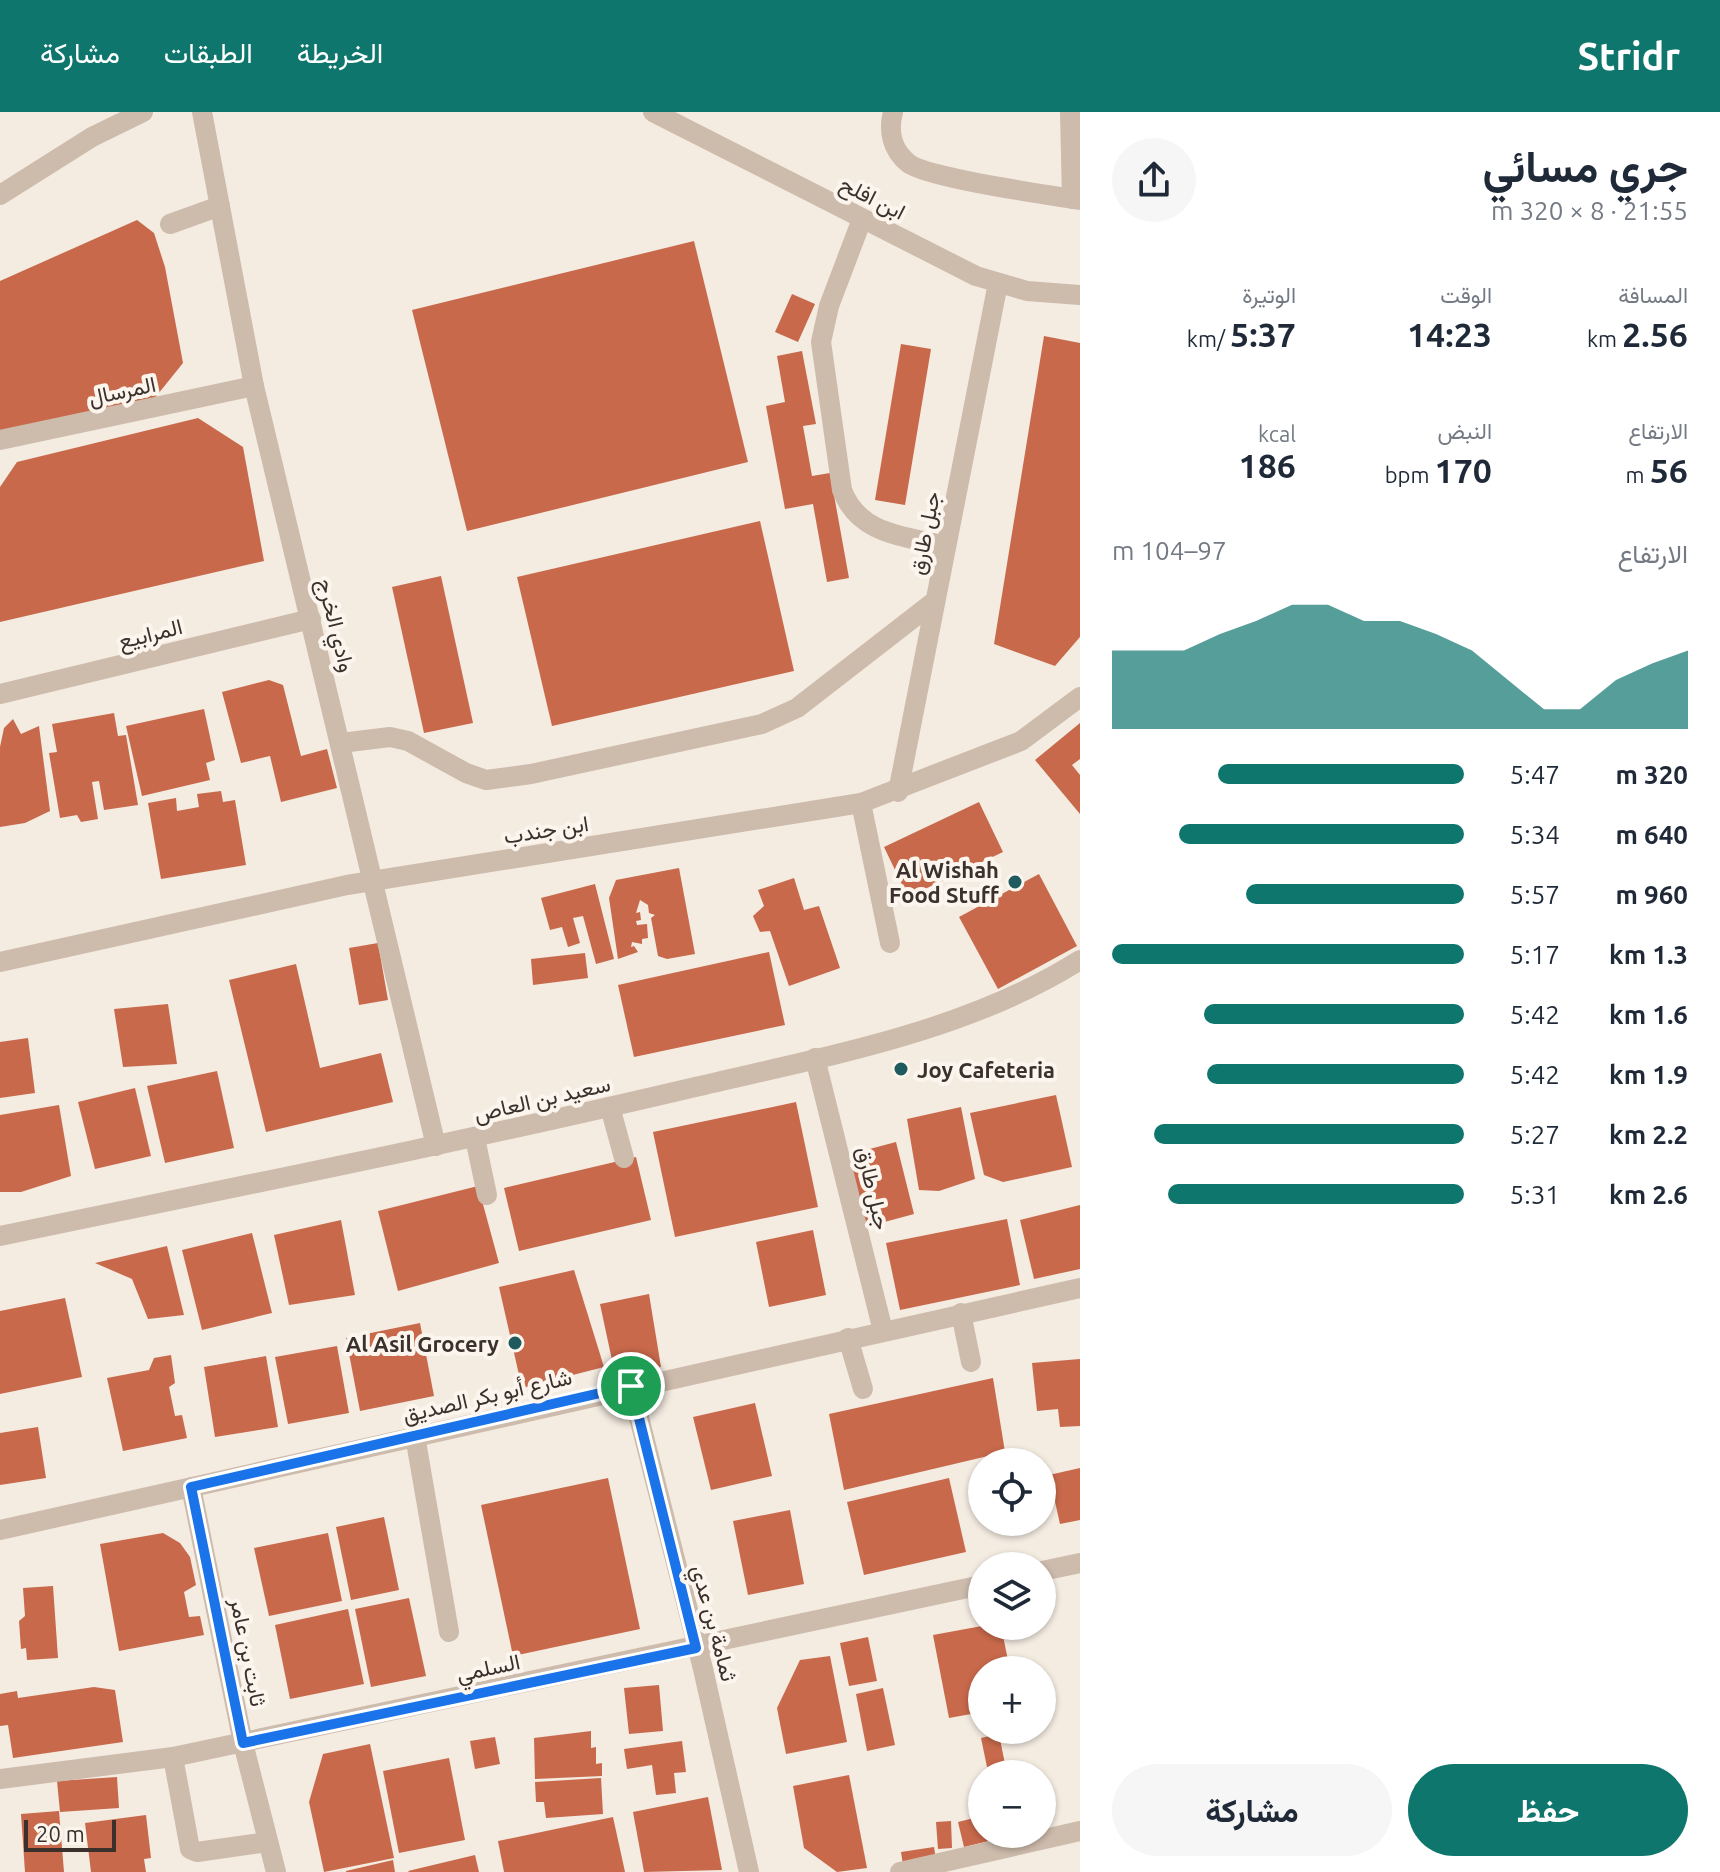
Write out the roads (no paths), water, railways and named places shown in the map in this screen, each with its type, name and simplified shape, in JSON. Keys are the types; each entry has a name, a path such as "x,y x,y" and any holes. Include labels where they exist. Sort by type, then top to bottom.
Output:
{"street":[{"path":"0,195 67,151 143,112"},
{"name":"وادي الخرج","path":"202,112 254,386 436,1146"},
{"path":"893,112 891,137 896,151 919,170 1076,200 1070,112"},
{"name":"ابن افلح","path":"659,113 862,219 998,283 1027,291 1080,295"},
{"path":"172,231 221,213"},
{"path":"862,219 829,306 821,342 842,490 849,508 878,530 946,546"},
{"name":"جبل طارق","path":"898,792 998,283"},
{"name":"المرسال","path":"0,440 254,386"},
{"path":"341,743 390,737 408,741 466,773 486,780 531,774 762,724 797,708 935,601"},
{"name":"المرابيع","path":"0,694 311,619"},
{"name":"ابن جندب","path":"0,962 373,880 861,803 898,792 1021,741 1080,697"},
{"path":"861,803 890,943"},
{"name":"سعيد بن العاص","path":"0,1236 475,1138 815,1058 948,1022 1055,977 1080,960"},
{"name":"جبل طارق","path":"815,1058 883,1331"},
{"path":"610,1107 624,1158"},
{"path":"475,1138 487,1195"},
{"name":"شارع أبو بكر الصديق","path":"0,1530 631,1386 1080,1288"},
{"path":"961,1313 971,1362"},
{"path":"848,1338 863,1389"},
{"name":"ثمامة بن عدي","path":"631,1386 749,1872"},
{"path":"415,1436 449,1632"},
{"name":"ثابت بن عامر","path":"191,1487 243,1743 276,1872"},
{"path":"1056,1568 1080,1563"},
{"name":"السلمي","path":"0,1779 173,1757 968,1588"},
{"path":"173,1757 190,1849 197,1852 268,1842"},
{"path":"900,1872 1080,1831"}],"place":[{"name":"Al Wishah Food Stuff","path":"1015,882"},
{"name":"Joy Cafeteria","path":"901,1069"},
{"name":"Al Asil Grocery","path":"515,1343"}]}
